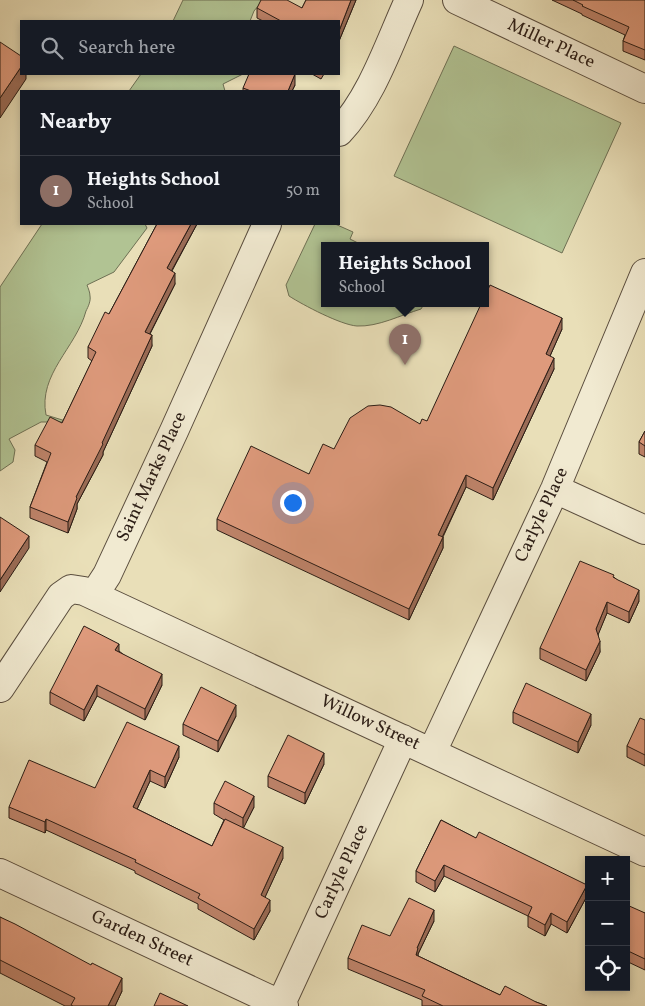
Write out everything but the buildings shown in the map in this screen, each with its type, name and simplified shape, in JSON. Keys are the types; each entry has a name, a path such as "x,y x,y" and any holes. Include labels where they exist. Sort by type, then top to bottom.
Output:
{"street":[{"path":"340,131 350,120 369,87 409,0"},
{"name":"Miller Place","path":"457,0 645,89"},
{"name":"Saint Marks Place","path":"94,595 107,574 174,431 267,225"},
{"name":"Carlyle Place","path":"432,752 555,488 645,273"},
{"path":"555,488 645,530"},
{"path":"0,688 62,596 71,589 94,595"},
{"name":"Willow Street","path":"94,595 645,852"},
{"name":"Carlyle Place","path":"282,1005 403,739"},
{"name":"Garden Street","path":"0,873 282,1005"}],"green space":[{"path":"183,0 263,0 254,11 250,20 173,20"},
{"path":"454,46 621,123 562,253 394,176"},
{"path":"140,75 241,75 223,84 225,90 130,90"},
{"path":"41,225 146,225 147,228 114,272 87,285 90,295 89,304 81,324 47,387 45,400 46,415 69,422 41,422 9,439 15,450 13,462 0,471 0,287"},
{"path":"315,225 337,225 353,232 350,239 356,242 321,242 321,307 422,307 381,323 365,326 350,325 312,309 289,296 286,285"}],"place":[{"name":"Heights School","path":"405,365"}]}
